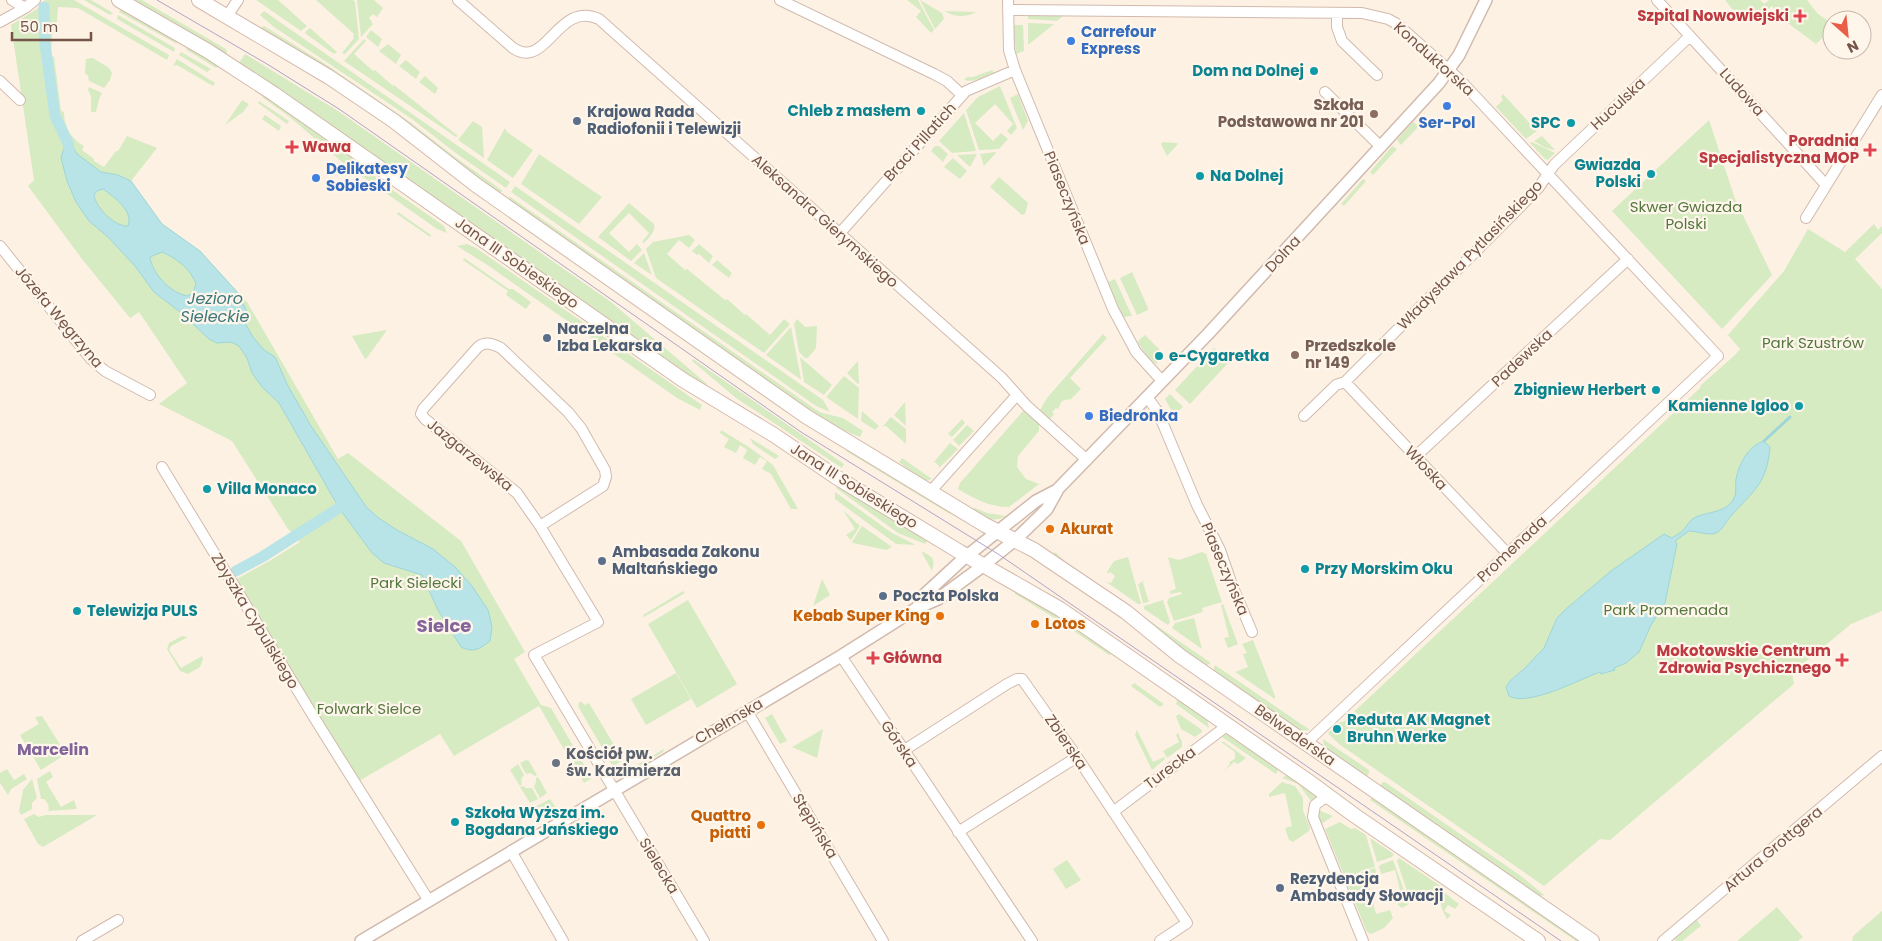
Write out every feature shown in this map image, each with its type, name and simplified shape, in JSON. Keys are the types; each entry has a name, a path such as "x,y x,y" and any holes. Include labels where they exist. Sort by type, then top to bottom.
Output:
{"main road":[{"name":"Jana III Sobieskiego","path":"119,0 280,97 691,386 774,435 836,477 967,556"},
{"path":"199,0 329,77 386,116 476,185 797,410 997,531"},
{"name":"Belwederska","path":"997,531 1044,556 1120,608 1180,656 1592,941"},
{"name":"Belwederska","path":"967,556 1060,608 1330,798 1538,941"}],"street":[{"path":"12,0 25,8"},
{"path":"0,22 35,0"},
{"path":"227,16 238,0"},
{"name":"Aleksandra Gierymskiego","path":"458,0 513,48 522,52 530,52 538,48 568,17 584,13 595,16 1002,378 1027,406 1087,460"},
{"path":"780,0 947,80 962,95"},
{"name":"Dolna","path":"984,565 1015,540 1047,509 1057,490 1302,233 1450,70 1486,0"},
{"name":"Ludowa","path":"1658,0 1826,185"},
{"name":"Konduktorska","path":"1008,5 1372,14 1388,19 1404,30 1450,70 1718,356"},
{"name":"Piaseczyńska","path":"1008,5 1009,50 1015,70 1113,309 1136,352 1162,381"},
{"path":"1337,13 1337,27 1342,41 1377,75"},
{"name":"Huculska","path":"1548,174 1560,159 1690,36"},
{"name":"Braci Pillatich","path":"840,233 962,95 971,88 1015,70"},
{"path":"0,80 20,100"},
{"path":"1325,92 1381,146"},
{"path":"1806,218 1882,94"},
{"name":"Władysława Pytlasińskiego","path":"1304,416 1336,386 1345,382 1519,208 1548,174"},
{"name":"Józefa Węgrzyna","path":"0,246 98,366 150,395"},
{"name":"Padewska","path":"1415,456 1628,259"},
{"name":"Jazgarzewska","path":"540,526 603,486 606,477 605,470 581,428 568,412 501,348 495,345 482,344 423,409 421,414 517,494 540,526 598,622 534,655 614,790"},
{"name":"Promenada","path":"1306,743 1718,356"},
{"name":"Włoska","path":"1345,382 1508,554"},
{"path":"930,492 1017,395"},
{"name":"Piaseczyńska","path":"1147,397 1158,412 1197,505 1220,550 1232,585 1252,632"},
{"name":"Zbyszka Cybulskiego","path":"162,467 315,719 429,901"},
{"name":"Dolna","path":"997,531 1036,501 1057,490"},
{"name":"Chełmska","path":"917,608 924,594 997,531"},
{"name":"Chełmska","path":"361,941 841,656 917,608 938,599 984,565"},
{"name":"Górska","path":"841,656 1032,941"},
{"name":"Zbierska","path":"904,751 1007,684 1017,679 1022,679 1077,757 1187,923 1160,941"},
{"name":"Stępińska","path":"747,711 883,941"},
{"name":"Turecka","path":"1113,812 1228,725"},
{"name":"Artura Grottgera","path":"1663,941 1882,756"},
{"path":"958,832 1077,757"},
{"name":"Sielecka","path":"614,790 704,941"},
{"path":"1330,798 1323,799 1315,805 1313,814 1363,941"},
{"path":"512,851 563,941"},
{"path":"82,941 118,920"}],"green space":[{"name":"Park Sielecki","path":"45,0 74,0 169,55 167,60 78,8 58,7 56,32 52,35 51,56 54,57 61,111 64,112 65,123 69,132 75,140 84,146 82,150 104,167 116,151 118,151 127,136 157,148 131,181 162,224 200,251 247,302 338,459 348,453 461,541 525,652 514,659 541,705 551,708 575,749 566,753 539,706 454,756 440,734 359,781 233,581 300,542 288,529 232,441 159,404 187,383 139,312 130,318 82,259 28,186 34,180 11,25 37,9"},
{"path":"84,0 91,0 113,13 110,15"},
{"path":"132,0 142,0 226,49 226,55"},
{"path":"256,0 278,0 307,26 301,31"},
{"path":"316,0 353,0 355,2 359,39 345,54 342,53 354,38 354,34"},
{"path":"357,0 374,0 383,8 377,17 373,14 369,18 373,24 361,37"},
{"path":"907,0 918,0 934,30 931,33 916,17 921,11"},
{"path":"920,0 942,13 944,19 935,29"},
{"name":"Szpital Nowowiejski","path":"1725,0 1760,0 1764,4 1769,0 1807,0 1822,17 1822,38 1816,44 1777,15 1772,6 1758,18 1754,13 1746,19 1732,9"},
{"path":"121,9 175,40 177,44 119,12"},
{"path":"264,11 510,182 506,188 457,154 412,119 274,27 260,15"},
{"path":"944,11 976,12 960,16"},
{"path":"118,15 175,48 174,52 117,19"},
{"path":"1028,15 1063,16 1057,21 1028,19"},
{"path":"1028,23 1054,24 1028,45"},
{"path":"1013,25 1023,25 1024,51 1016,54"},
{"path":"264,26 327,65 410,122 503,191 498,193 386,107 259,29"},
{"path":"310,28 337,52 334,54 306,34 305,32"},
{"path":"371,30 382,39 378,47 366,37"},
{"path":"364,39 366,41 354,54 373,71 375,70 458,136 456,137 344,61"},
{"path":"388,44 401,55 396,64 379,51"},
{"path":"190,48 219,66 216,68 185,49"},
{"path":"181,52 211,69 207,72 179,55"},
{"path":"245,54 338,111 611,302 707,384 705,387 239,63"},
{"path":"93,58 109,68 112,73 110,80 104,88 89,81 85,73 86,59"},
{"path":"177,59 215,83 213,86 177,65 173,66"},
{"path":"406,60 420,72 416,79 399,66"},
{"path":"992,70 994,73 979,79 972,81 964,80 967,77 973,77"},
{"path":"425,76 438,88 435,94 419,82"},
{"path":"1000,86 1017,128 1011,135 1007,131 1013,124 995,104 975,123 993,141 1001,133 1008,139 999,149 979,150 966,110 978,97"},
{"path":"89,87 102,93 96,112 91,112"},
{"path":"1018,94 1028,121 1023,130 1010,98"},
{"path":"1503,94 1537,131 1526,139 1496,107 1503,100 1501,97"},
{"path":"265,95 350,154 384,184 444,226 447,233 437,229 343,163 291,118 262,97"},
{"path":"242,100 249,104 243,112 225,125"},
{"path":"259,101 289,121 287,124 258,103"},
{"path":"964,113 976,151 952,153 939,141"},
{"path":"265,115 281,126 279,131 262,119"},
{"name":"Skwer Gwiazda Polski","path":"1709,120 1735,199 1772,275 1722,329 1612,211"},
{"path":"473,121 482,127 484,158 458,140"},
{"path":"1413,122 1419,126 1401,145 1397,140"},
{"path":"505,128 507,132 533,150 513,178 487,160"},
{"path":"1542,136 1555,150 1546,148 1534,141"},
{"path":"1163,142 1178,144 1167,156 1161,144"},
{"path":"1532,142 1555,153 1548,160 1545,159 1530,143"},
{"path":"935,146 939,146 948,154 943,162 931,151"},
{"path":"1392,146 1397,149 1373,175 1370,172"},
{"path":"996,153 984,166 980,154"},
{"path":"539,154 602,197 579,224 521,184"},
{"path":"977,154 970,167 957,155"},
{"path":"953,158 967,171 960,179 944,167"},
{"path":"999,177 1028,203 1025,214 1022,215 990,187"},
{"path":"1363,179 1366,181 1344,206 1341,204"},
{"path":"515,186 823,400 830,412 816,406 511,192"},
{"path":"509,196 815,409 822,413 843,418 863,431 860,437 840,429 813,414 510,201"},
{"path":"629,203 654,224 653,232 644,243 642,242 649,233 629,213 609,233 629,252 637,244 642,250 631,261 598,237"},
{"path":"398,212 431,235 430,237 397,214"},
{"name":"Park Promenada","path":"1874,224 1878,230 1882,226 1882,233 1855,259 1882,289 1882,611 1851,624 1792,673 1794,684 1610,840 1600,839 1544,886 1339,744 1328,733 1340,722 1343,722 1735,355 1740,349 1728,335 1784,271 1808,229 1845,252"},
{"path":"689,235 695,240 689,248 679,240 667,254 725,300 727,299 770,335 784,319 790,324 764,353 656,278 646,249 653,242"},
{"path":"467,244 476,248 702,405 700,410 677,398 486,264 457,246"},
{"path":"699,244 713,256 709,263 699,254 697,255 692,251"},
{"path":"644,253 652,275 634,263"},
{"path":"464,258 531,302 526,309 506,295 508,291 463,260"},
{"path":"717,260 732,273 729,278 712,265"},
{"path":"1132,272 1148,308 1148,310 1137,315 1120,278"},
{"path":"1115,279 1132,316 1123,317 1108,282"},
{"path":"797,319 805,327 817,326 816,348 808,358 805,358 799,352 794,324"},
{"path":"791,327 801,379 766,355"},
{"path":"387,330 366,359 365,359 352,336"},
{"path":"1103,334 1107,338 1070,378 1081,389 1070,400 1062,401 1058,409 1056,408 1052,412 1054,414 1050,419 1040,410 1047,398"},
{"path":"1145,335 1160,350 1153,357 1158,362 1156,364 1147,356 1138,343"},
{"path":"1214,348 1229,362 1190,404 1175,390"},
{"path":"800,357 832,385 824,395 804,382"},
{"path":"693,359 844,464 842,468 736,398 692,361"},
{"path":"858,361 859,384 847,373"},
{"path":"844,376 859,388 858,419 826,397"},
{"path":"1170,394 1183,407 1174,415 1165,399"},
{"path":"905,402 906,425 894,415"},
{"path":"1024,410 1039,423 1039,431 1018,456 1017,467 1026,479 1039,484 1009,507 989,504 958,489 960,483"},
{"path":"862,411 879,426 875,430 861,421"},
{"path":"891,417 906,429 906,444 886,426 883,426"},
{"path":"962,419 965,423 952,437 948,434"},
{"path":"967,425 974,431 959,446 953,440"},
{"path":"721,430 749,447 773,465 798,509 791,509 771,474 762,469 767,461 760,457 755,465 743,458 747,450 740,445 736,453 724,447 729,439 720,433"},
{"path":"750,438 779,456 775,459 753,444"},
{"path":"950,443 958,449 939,468 935,462 933,463"},
{"path":"847,449 951,512 950,514 846,451"},
{"path":"902,458 932,479 924,481 899,462"},
{"path":"838,486 928,540 925,544 898,533 836,488"},
{"path":"835,492 892,533 916,545 896,544 835,499"},
{"path":"975,508 987,513 1006,516 989,519 972,510"},
{"path":"843,510 860,526 851,540 846,535 855,529"},
{"path":"862,526 892,547 886,550 853,543"},
{"path":"921,551 932,558 934,563 932,571"},
{"path":"1055,552 1070,566 1211,663 1206,666 1052,555"},
{"path":"1202,552 1206,554 1222,602 1202,608 1203,612 1174,621 1167,602 1169,598 1182,594 1181,592 1170,594 1170,591 1176,589 1168,557 1179,560"},
{"path":"1128,557 1141,604 1138,604 1105,581 1111,583 1115,576 1107,572 1114,561"},
{"path":"822,579 830,595 813,606"},
{"path":"1144,581 1149,602 1143,603 1138,584"},
{"path":"1015,589 1114,653 1109,655 1015,594"},
{"path":"683,591 685,593 644,617 643,615"},
{"path":"688,600 737,684 697,708 648,624"},
{"path":"1163,600 1170,622 1168,625 1144,609 1144,606"},
{"path":"1223,604 1238,644 1228,648 1224,638 1229,637 1221,605"},
{"path":"1194,618 1202,649 1172,628 1175,623"},
{"path":"182,636 188,637 171,646 169,650 181,668 202,656 203,659 200,667 188,674 180,671 167,649 169,643"},
{"path":"1253,640 1275,699 1235,672 1248,667 1243,654 1247,653 1242,644"},
{"path":"1215,665 1310,730 1300,731 1213,671"},
{"path":"676,673 691,699 646,725 631,699"},
{"path":"1134,683 1164,704 1160,707 1131,686"},
{"path":"1178,698 1207,719 1209,728 1176,704"},
{"path":"579,702 585,705 589,703 623,760 612,765 578,706"},
{"path":"772,714 787,741 780,744 765,718"},
{"path":"1179,714 1202,730 1202,732 1195,737 1181,729 1176,716"},
{"path":"42,716 66,754 41,770 20,735 39,724 35,717"},
{"path":"823,729 817,758 792,747"},
{"path":"1137,730 1153,762 1164,757 1165,759 1152,770 1135,735"},
{"path":"1178,733 1182,747 1167,758 1163,751 1179,742 1176,735"},
{"path":"1229,734 1279,768 1276,774 1222,737"},
{"path":"1323,739 1369,770 1366,778 1327,749"},
{"path":"1221,742 1224,742 1246,758 1238,764 1234,762 1223,772 1230,764 1229,762 1235,759 1235,752"},
{"path":"664,749 663,752 626,774 625,772"},
{"path":"578,755 592,778 584,783 570,759"},
{"path":"526,760 529,761 537,775 526,774 520,763"},
{"path":"518,764 524,775 520,786 510,770"},
{"path":"7,769 14,780 24,774 27,779 11,789 8,795 0,783 0,773"},
{"path":"50,771 53,777 46,782 61,807 74,800 77,809 47,811 49,809 48,804 44,799 41,799 37,779"},
{"path":"1288,774 1317,796 1311,801 1298,784 1282,778"},
{"path":"538,777 547,793 540,798 534,787"},
{"path":"32,779 37,798 32,803 32,809 21,815 19,811 23,790"},
{"path":"1282,782 1295,786 1303,798 1303,810 1310,828 1309,831 1293,842 1289,840 1285,828 1292,826 1285,793 1269,797 1269,794"},
{"path":"1383,782 1521,876 1544,895 1538,897 1379,787"},
{"path":"520,787 532,788 538,799 530,803"},
{"path":"1372,797 1580,941 1576,941 1370,800"},
{"path":"550,799 557,809 539,819 535,807"},
{"path":"1318,810 1333,816 1320,825"},
{"path":"34,814 39,817 45,815 97,815 43,847 38,844 24,819"},
{"path":"1340,822 1366,835 1375,867 1363,870 1346,880 1325,829"},
{"path":"1370,838 1394,854 1392,857 1377,862"},
{"path":"1399,858 1445,889 1411,903 1397,861"},
{"path":"1067,860 1081,880 1066,889 1053,869"},
{"path":"1393,860 1409,904 1402,908 1397,904 1403,902 1395,870 1381,874 1379,867"},
{"path":"1375,868 1378,879 1368,882 1376,914 1390,910 1393,918 1384,928 1371,934 1367,932 1346,881 1364,871"},
{"path":"1445,893 1459,904 1455,909 1448,905 1444,911 1451,915 1447,919 1442,909 1439,895"},
{"path":"1777,907 1803,937 1798,941 1737,941"},
{"path":"1882,911 1882,941 1852,941 1853,936"},
{"path":"1697,920 1701,926 1682,941 1674,939"}],"water":[{"name":"Jezioro Sieleckie","path":"70,142 77,154 101,172 118,175 131,181 162,224 200,251 238,293 247,312 245,318 246,325 253,337 264,350 275,357 288,386 311,426 367,508 397,530 433,549 455,567 472,586 488,610 492,627 490,641 476,649 469,650 461,647 438,610 422,575 384,563 372,553 339,508 279,403 262,387 252,373 247,358 239,346 231,342 217,343 209,339 180,312 154,292 135,266 108,237 89,221 76,202 67,181 61,158 65,144","holes":["103,189 126,210 129,220 128,226 117,223 102,211 94,195 97,191","162,252 173,257 191,274 196,284 193,293 187,296 181,294 169,287 158,276 150,257"]},
{"path":"1764,441 1770,447 1766,470 1758,486 1720,530 1710,534 1689,531 1675,541 1677,544 1665,603 1651,625 1639,652 1626,663 1614,668 1615,670 1601,674 1600,672 1555,691 1529,698 1509,696 1506,687 1544,648 1557,618 1566,609 1611,571 1664,534 1672,538 1681,532 1694,518 1721,510 1731,503 1736,492 1736,479 1739,467 1749,451 1758,443"}],"waterway":[{"path":"44,7 45,44 55,116 68,143 70,156"},
{"path":"1764,441 1790,417"},
{"path":"236,571 262,557 339,508 348,502 347,500"}],"tram line":[{"path":"157,0 267,64 339,109 801,432 998,554 1561,941"}],"place":[{"name":"Szpital Nowowiejski","path":"1800,16"},
{"name":"Carrefour Express","path":"1071,41"},
{"name":"Dom na Dolnej","path":"1314,71"},
{"name":"Ser-Pol","path":"1447,106"},
{"name":"Chleb z masłem","path":"921,111"},
{"name":"Szkoła Podstawowa nr 201","path":"1374,114"},
{"name":"Krajowa Rada Radiofonii i Telewizji","path":"577,121"},
{"name":"SPC","path":"1571,123"},
{"name":"Wawa","path":"292,147"},
{"name":"Poradnia Specjalistyczna MOP","path":"1870,150"},
{"name":"Gwiazda Polski","path":"1651,174"},
{"name":"Na Dolnej","path":"1200,176"},
{"name":"Delikatesy Sobieski","path":"316,178"},
{"name":"Naczelna Izba Lekarska","path":"547,338"},
{"name":"Przedszkole nr 149","path":"1295,355"},
{"name":"e-Cygaretka","path":"1159,356"},
{"name":"Zbigniew Herbert","path":"1656,390"},
{"name":"Kamienne Igloo","path":"1799,406"},
{"name":"Biedronka","path":"1089,416"},
{"name":"Villa Monaco","path":"207,489"},
{"name":"Akurat","path":"1050,529"},
{"name":"Ambasada Zakonu Maltańskiego","path":"602,561"},
{"name":"Przy Morskim Oku","path":"1305,569"},
{"name":"Poczta Polska","path":"883,596"},
{"name":"Telewizja PULS","path":"77,611"},
{"name":"Kebab Super King","path":"940,616"},
{"name":"Lotos","path":"1035,624"},
{"name":"Główna","path":"873,658"},
{"name":"Mokotowskie Centrum Zdrowia Psychicznego","path":"1842,660"},
{"name":"Reduta AK Magnet Bruhn Werke","path":"1337,729"},
{"name":"Kościół pw. św. Kazimierza","path":"556,763"},
{"name":"Szkoła Wyższa im. Bogdana Jańskiego","path":"455,822"},
{"name":"Quattro piatti","path":"761,825"},
{"name":"Rezydencja Ambasady Słowacji","path":"1280,888"}],"district":[{"name":"Sielce","path":"444,626"},
{"name":"Marcelin","path":"53,749"}],"park label":[{"name":"Park Szustrów","path":"1813,343"},
{"name":"Folwark Sielce","path":"369,709"}]}
